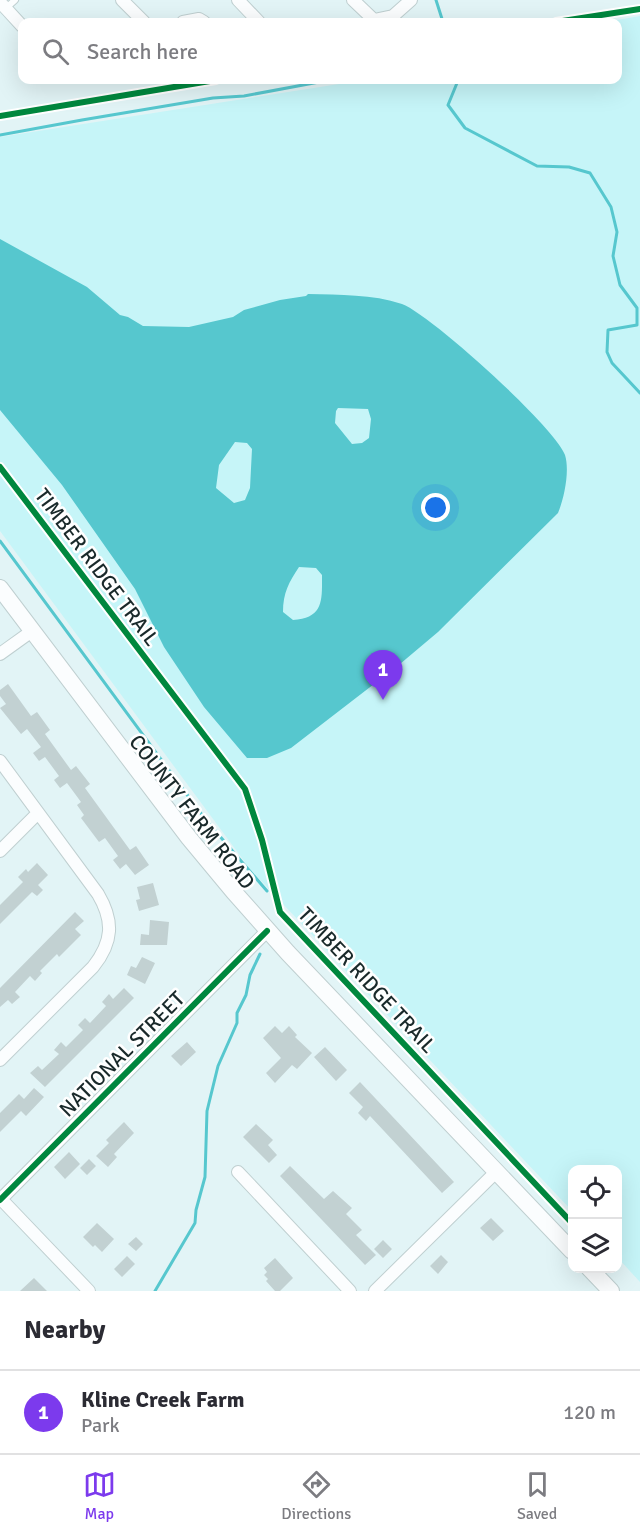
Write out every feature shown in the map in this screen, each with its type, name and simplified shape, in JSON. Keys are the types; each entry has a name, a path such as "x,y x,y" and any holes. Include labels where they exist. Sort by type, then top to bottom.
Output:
{"main road":[{"name":"COUNTY FARM ROAD","path":"0,588 189,838 267,931 568,1246"},
{"path":"593,1273 611,1291"}],"street":[{"path":"122,0 140,18"},
{"path":"238,0 255,18"},
{"path":"354,0 372,18"},
{"path":"384,18 393,16 411,0"},
{"path":"7,3 18,20"},
{"path":"0,654 32,631"},
{"path":"0,761 105,907 109,919 108,940 104,951 93,967 0,1060"},
{"path":"0,850 38,813"},
{"name":"NATIONAL STREET","path":"1,1199 267,931"},
{"path":"375,1291 497,1171"},
{"path":"238,1172 350,1291"},
{"path":"1,1199 89,1291"}],"shaded area":[{"path":"640,16 640,1282 622,1262 622,1165 568,1165 568,1207 250,869 0,531 0,137 339,84 622,84 622,19"}],"water":[{"path":"0,239 87,287 120,315 143,326 189,327 233,317 244,310 308,294 368,297 402,304 417,312 464,349 540,421 557,441 565,455 566,485 558,513 438,632 291,748 267,758 247,758 204,707 164,647 135,589 62,485 0,410","holes":["338,408 368,409 371,419 369,438 362,443 352,444 335,423","235,442 247,443 252,449 250,488 245,500 234,503 216,488 219,465","299,567 316,568 322,575 319,606 311,616 303,619 293,620 283,612 287,588"]}],"building":[{"path":"8,684 31,716 37,712 50,730 45,734 71,770 76,766 90,784 85,788 130,850 136,846 149,865 135,875 126,864 120,869 113,860 118,856 105,838 99,842 81,818 84,815 77,805 81,802 67,783 60,788 54,780 59,776 45,757 39,761 33,753 41,747 27,729 21,734 0,708 6,704 0,696 0,690"},
{"path":"37,863 48,875 38,885 43,890 37,896 32,892 0,924 0,905 23,882 18,877 26,869 28,872"},
{"path":"153,883 159,905 139,911 136,900 140,899 137,887"},
{"path":"75,912 84,921 75,929 81,935 59,957 57,954 40,971 42,973 35,981 30,976 15,992 20,997 12,1004 8,1000 0,1007 0,988"},
{"path":"150,920 169,922 167,945 140,945 141,934 149,935"},
{"path":"142,957 155,963 145,984 127,975 131,966 136,968"},
{"path":"124,988 134,998 45,1087 30,1073 38,1066 42,1070 59,1054 54,1050 61,1042 66,1047 83,1030 78,1025 85,1018 90,1023 106,1006 102,1002 109,994 113,999"},
{"path":"275,1026 282,1033 289,1026 297,1035 295,1037 312,1053 297,1069 292,1065 275,1083 266,1073 281,1058 263,1038"},
{"path":"187,1042 196,1052 181,1066 171,1056"},
{"path":"325,1047 347,1070 336,1081 314,1057"},
{"path":"360,1082 454,1182 442,1193 370,1116 366,1121 358,1113 363,1107 349,1093"},
{"path":"34,1088 44,1097 26,1116 21,1111 0,1132 0,1113 19,1094 24,1099"},
{"path":"124,1122 134,1133 114,1154 117,1157 108,1167 96,1156 109,1143 106,1140"},
{"path":"256,1124 273,1140 268,1145 277,1155 269,1163 243,1137"},
{"path":"69,1152 80,1164 65,1179 54,1167"},
{"path":"89,1159 96,1166 87,1175 80,1168"},
{"path":"290,1166 324,1199 333,1191 352,1208 346,1214 362,1230 356,1235 376,1255 365,1265 280,1176"},
{"path":"491,1218 504,1231 493,1241 480,1228"},
{"path":"97,1223 114,1239 102,1252 83,1237"},
{"path":"136,1237 143,1244 136,1251 128,1244"},
{"path":"383,1240 392,1249 383,1258 374,1249"},
{"path":"441,1255 448,1262 438,1274 430,1266"},
{"path":"127,1256 135,1264 122,1277 114,1269"},
{"path":"275,1258 293,1278 280,1291 275,1291 264,1275 267,1272 264,1268"},
{"path":"34,1278 47,1291 20,1291"}],"waterway":[{"path":"436,0 442,18"},
{"path":"0,135 308,84"},
{"path":"457,84 448,105 465,128 537,166 569,167 590,173 611,207 617,232 613,256 620,285 637,308 637,325 608,330 607,352 612,363 640,393"},
{"path":"0,541 205,819 267,891"},
{"path":"155,1291 195,1223 205,1177 207,1111 218,1066 237,1023 237,1013 246,995 250,975 260,954"}],"cycle path":[{"path":"582,18 640,9"},
{"path":"0,116 192,84"},
{"name":"TIMBER RIDGE TRAIL","path":"0,467 245,789 262,840 280,912 568,1219"},
{"path":"0,1200 267,931"}],"place":[{"name":"Kline Creek Farm","path":"383,700"}]}
